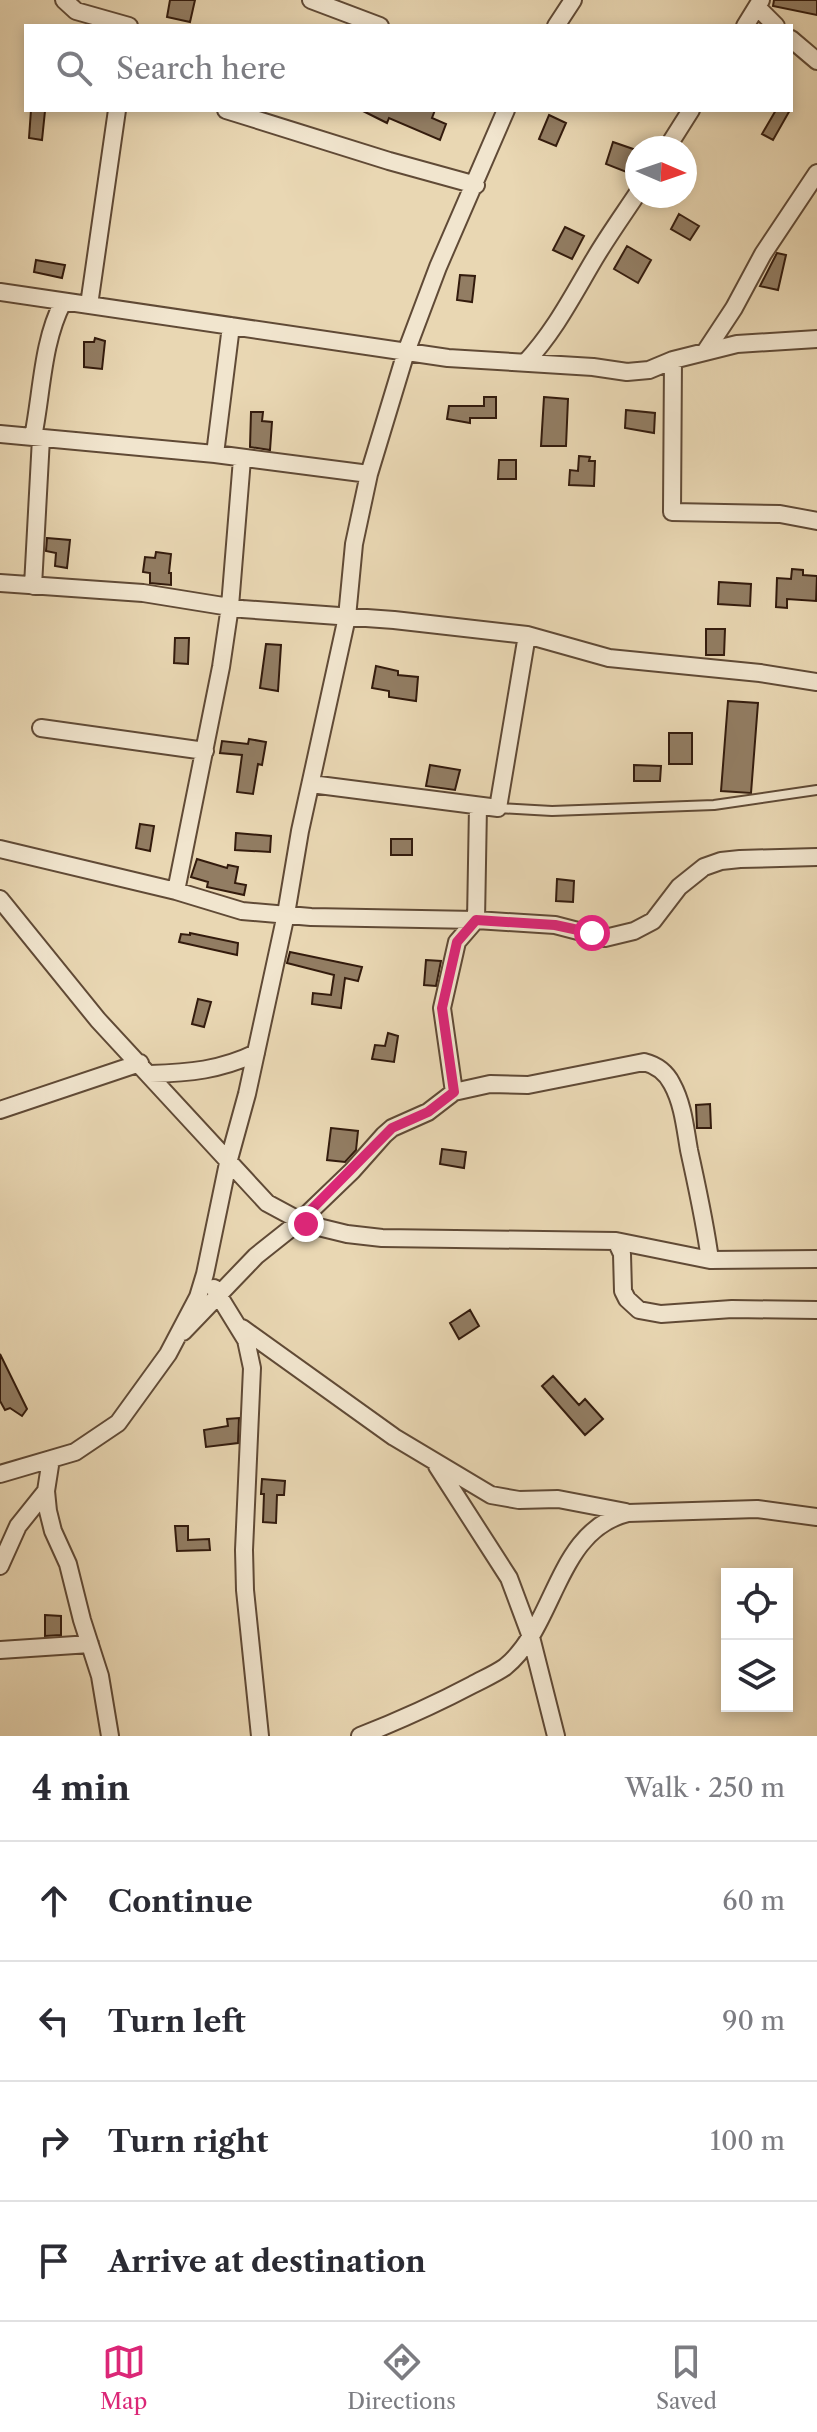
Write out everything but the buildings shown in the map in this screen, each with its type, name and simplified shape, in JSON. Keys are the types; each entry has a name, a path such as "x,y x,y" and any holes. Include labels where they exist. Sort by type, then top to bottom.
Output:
{"street":[{"path":"64,0 76,11 122,24"},
{"path":"311,0 375,24"},
{"path":"557,24 573,0"},
{"path":"746,24 759,4 774,24"},
{"path":"793,41 817,61"},
{"path":"89,305 117,112"},
{"path":"232,112 476,185"},
{"path":"0,1474 75,1452 118,1423 148,1384 179,1335 198,1297 286,914 347,617 354,544 369,474 406,352 438,267 505,112"},
{"path":"675,136 690,112"},
{"path":"705,352 734,308 763,254 817,173"},
{"path":"525,363 564,314 596,256 628,208"},
{"path":"0,292 448,358 637,373 673,360 737,344 817,339"},
{"path":"33,586 37,438 48,352 56,315 63,302"},
{"path":"215,454 231,326"},
{"path":"673,360 672,512 780,514 817,521"},
{"path":"0,434 215,454 369,474"},
{"path":"176,891 205,751 230,606 242,459"},
{"path":"0,583 143,593 302,615 527,635 609,658 760,673 817,682"},
{"path":"311,784 498,808 527,635"},
{"path":"41,728 205,751"},
{"path":"454,1092 442,1008 457,942 476,920 478,806"},
{"path":"0,849 176,891 242,911 348,919 476,920 555,925 614,937 653,921 679,887 704,867 740,859 817,857"},
{"path":"0,899 98,1020 145,1068 228,1163 267,1203 300,1221 347,1234 382,1238 616,1241 710,1260 817,1259"},
{"path":"0,1110 145,1068 204,1071 256,1053"},
{"path":"179,1335 202,1315 256,1256 300,1221 392,1128 428,1112 454,1092 490,1084 528,1085 644,1062 654,1065 672,1084 683,1113 710,1260"},
{"path":"616,1241 622,1254 623,1291 639,1310 661,1314 732,1309 817,1310"},
{"path":"205,1274 246,1340 253,1380 244,1550 245,1590 260,1736"},
{"path":"238,1325 394,1437 491,1495 519,1500 558,1499 628,1513"},
{"path":"51,1459 46,1491 53,1531 68,1564 100,1676 110,1736"},
{"path":"435,1462 509,1578 531,1637 556,1736"},
{"path":"0,1566 18,1526 46,1491"},
{"path":"360,1736 503,1668 531,1637 569,1561 598,1526 615,1516 757,1509 817,1517"},
{"path":"0,1650 90,1644"}],"lane":[{"path":"498,808 552,811 714,805 817,790"}],"route":[{"path":"306,1224 300,1221 366,1157 384,1135 438,1106 454,1092 442,1008 457,942 476,920 555,925 592,933"}]}
